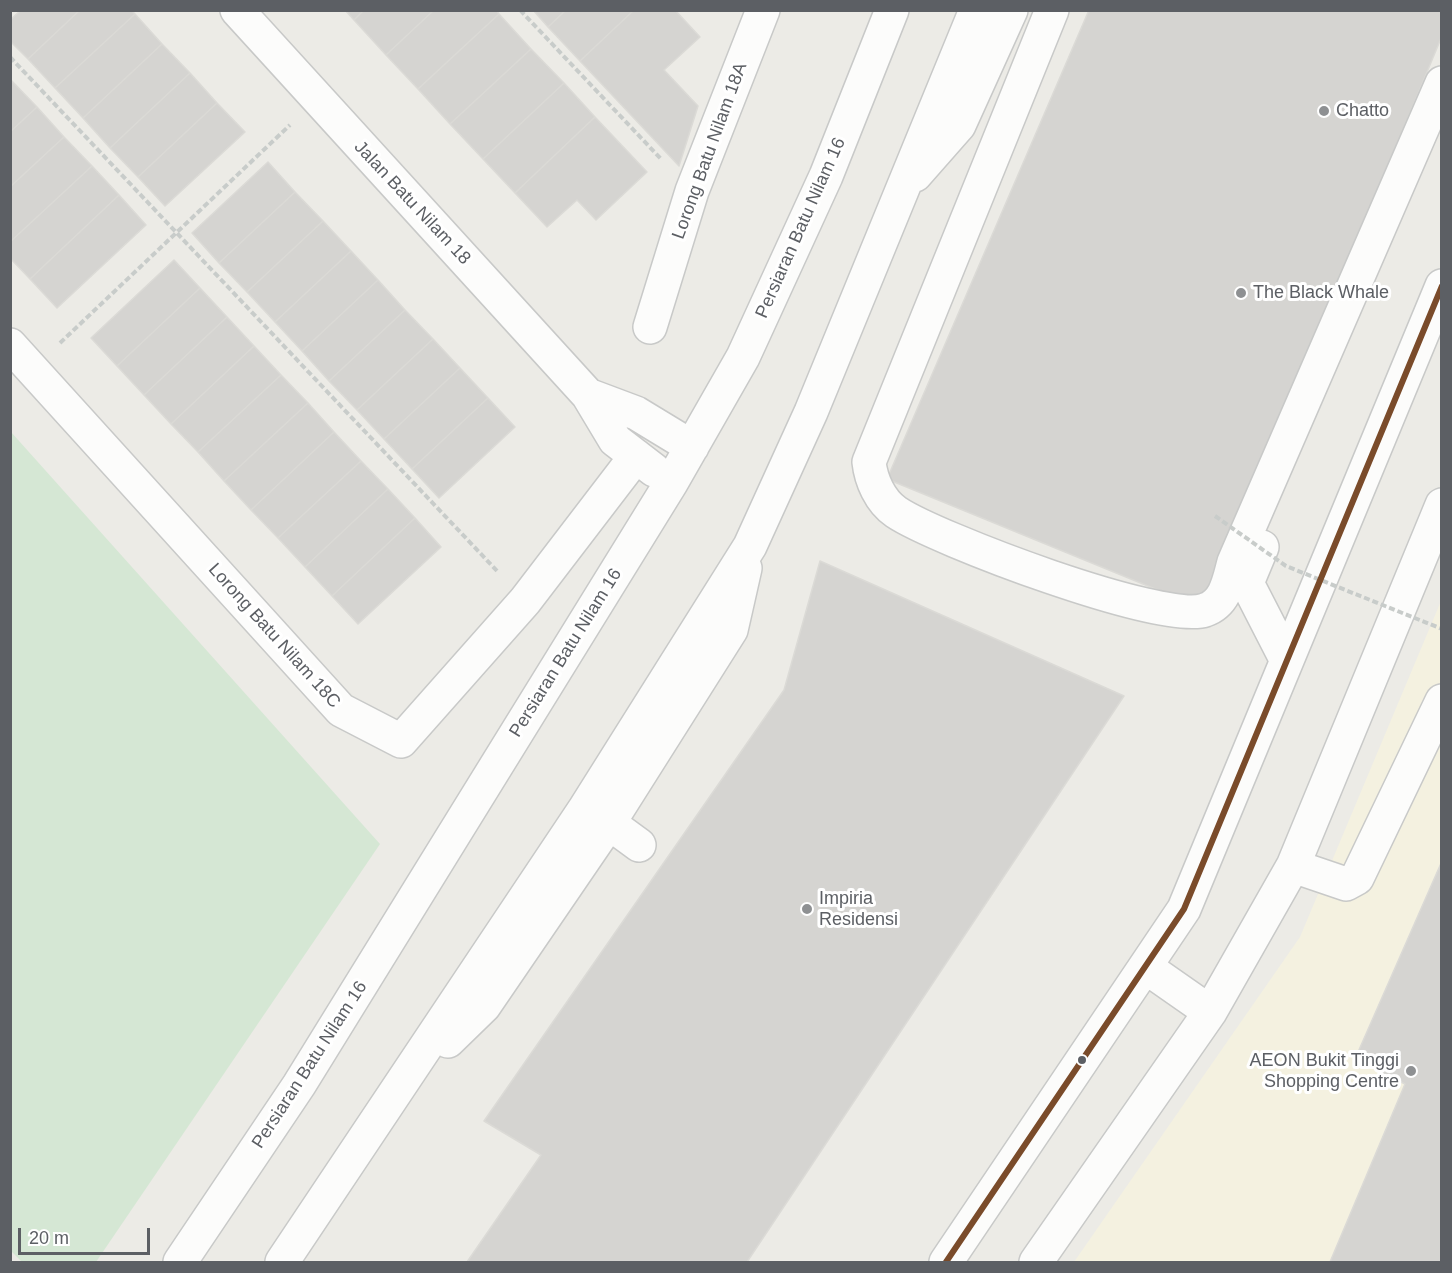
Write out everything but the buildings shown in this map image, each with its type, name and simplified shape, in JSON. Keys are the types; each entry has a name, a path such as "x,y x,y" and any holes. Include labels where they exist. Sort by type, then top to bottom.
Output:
{"street":[{"name":"Jalan Batu Nilam 18","path":"237,10 588,395 615,440 671,483"},
{"name":"Lorong Batu Nilam 18A","path":"650,327 692,191 763,10"},
{"name":"Persiaran Batu Nilam 16","path":"180,1263 299,1085 692,447 743,357 826,176 892,10"},
{"path":"282,1263 404,1084 578,819 750,546 811,412 976,10"},
{"path":"901,190 959,125 1011,10"},
{"path":"1052,10 873,450 869,462 872,482 895,511 958,541 1086,590 1193,614 1208,609 1224,596 1234,562 1442,83"},
{"path":"946,1263 1147,968 1184,909 1442,286"},
{"name":"Lorong Batu Nilam 18C","path":"10,345 341,710 401,741 525,601 636,456"},
{"name":"Jalan Batu Nilam 18","path":"588,395 636,413 692,447"},
{"path":"1286,659 1247,583 1310,434 1306,399"},
{"path":"1036,1263 1210,1012 1293,866 1442,505"},
{"path":"404,1084 484,1006 609,824 731,630 750,546"},
{"path":"1293,866 1346,884 1357,878 1442,701"},
{"path":"609,824 639,845"},
{"path":"1147,968 1210,1012"}],"path":[{"path":"520,10 692,191"},
{"path":"10,57 525,601"},
{"path":"33,368 316,99"},
{"path":"1215,516 1286,566 1442,629"}],"shaded area":[{"path":"1441,601 1441,1262 1074,1262 1300,937"}],"green space":[{"path":"11,432 380,844 96,1262 22,1262 11,1251"}],"transit line":[{"path":"946,1262 1184,909 1442,286"}],"place":[{"name":"Chatto","path":"1324,111"},
{"name":"The Black Whale","path":"1241,293"},
{"name":"Impiria Residensi","path":"807,909"},
{"name":"AEON Bukit Tinggi Shopping Centre","path":"1411,1071"}]}
